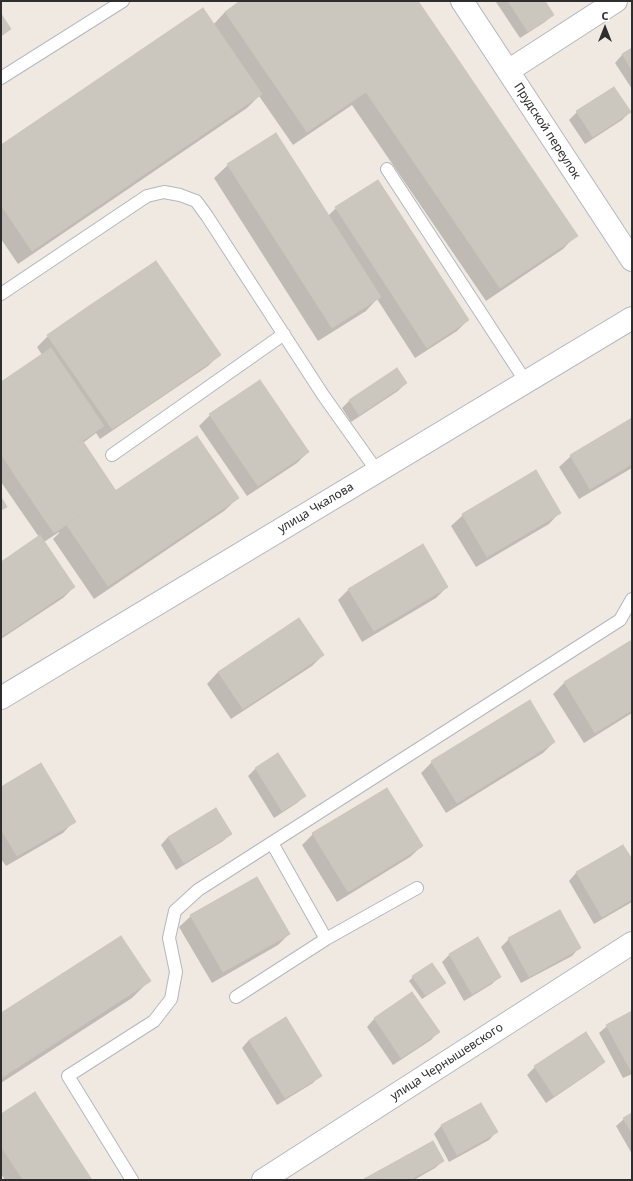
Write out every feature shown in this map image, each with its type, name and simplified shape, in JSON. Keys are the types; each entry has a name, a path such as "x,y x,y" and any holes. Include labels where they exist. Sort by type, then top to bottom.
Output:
{"street":[{"name":"Прудской переулок","path":"462,1 632,260"},
{"path":"508,71 616,1"},
{"name":"улица Чкалова","path":"1,698 632,318"},
{"name":"улица Чернышевского","path":"263,1180 632,943"}],"lane":[{"path":"1,78 123,1"},
{"path":"387,169 526,382"},
{"path":"1,294 147,196 164,192 180,195 196,201 323,395 377,471"},
{"path":"112,454 284,334"},
{"path":"132,1180 68,1076 154,1021 171,999 176,972 169,938 175,911 198,890 620,620 632,599"},
{"path":"272,843 326,939"},
{"path":"236,997 326,939 416,888"}],"building":[{"path":"240,1 418,1 444,39 307,132 225,12"},
{"path":"508,1 545,1 554,15 528,32"},
{"path":"203,8 262,94 32,251 1,205 1,145"},
{"path":"1,14 11,29 1,36"},
{"path":"444,39 578,236 500,288 366,92"},
{"path":"632,48 632,70 622,54"},
{"path":"614,87 631,112 593,137 576,111"},
{"path":"276,133 381,297 332,328 227,164"},
{"path":"378,180 469,320 427,348 335,207"},
{"path":"156,261 221,355 154,401 89,306"},
{"path":"89,306 154,401 112,429 47,335"},
{"path":"51,348 104,426 20,483 1,454 1,382"},
{"path":"397,368 407,383 359,415 349,400"},
{"path":"260,380 309,452 258,486 209,414"},
{"path":"632,418 632,464 590,489 570,455"},
{"path":"197,436 239,498 108,586 66,524"},
{"path":"82,440 116,491 54,533 20,483"},
{"path":"536,470 561,513 487,557 462,514"},
{"path":"1,497 7,507 1,510"},
{"path":"40,535 75,587 1,637 1,562"},
{"path":"423,544 448,587 374,631 348,589"},
{"path":"299,618 324,655 243,709 218,672"},
{"path":"630,641 632,644 632,710 595,733 564,682"},
{"path":"530,700 555,742 457,803 431,761"},
{"path":"278,753 306,796 282,811 255,768"},
{"path":"41,763 76,822 17,856 1,829 1,787"},
{"path":"387,788 423,846 348,892 312,833"},
{"path":"216,808 232,834 184,863 168,837"},
{"path":"623,845 632,859 632,899 602,917 576,872"},
{"path":"257,877 290,934 223,972 190,915"},
{"path":"560,910 581,948 529,977 508,938"},
{"path":"121,936 151,981 1,1078 1,1013"},
{"path":"478,937 501,977 472,994 449,954"},
{"path":"432,963 446,983 426,996 412,976"},
{"path":"412,992 440,1032 401,1058 374,1018"},
{"path":"632,1011 632,1071 631,1071 606,1025"},
{"path":"286,1017 322,1076 285,1098 249,1040"},
{"path":"586,1032 605,1062 554,1096 534,1066"},
{"path":"35,1092 92,1180 23,1180 1,1146 1,1114"},
{"path":"481,1103 498,1132 457,1155 441,1125"},
{"path":"632,1113 632,1133 623,1118"},
{"path":"433,1141 444,1161 410,1180 364,1179"}]}
